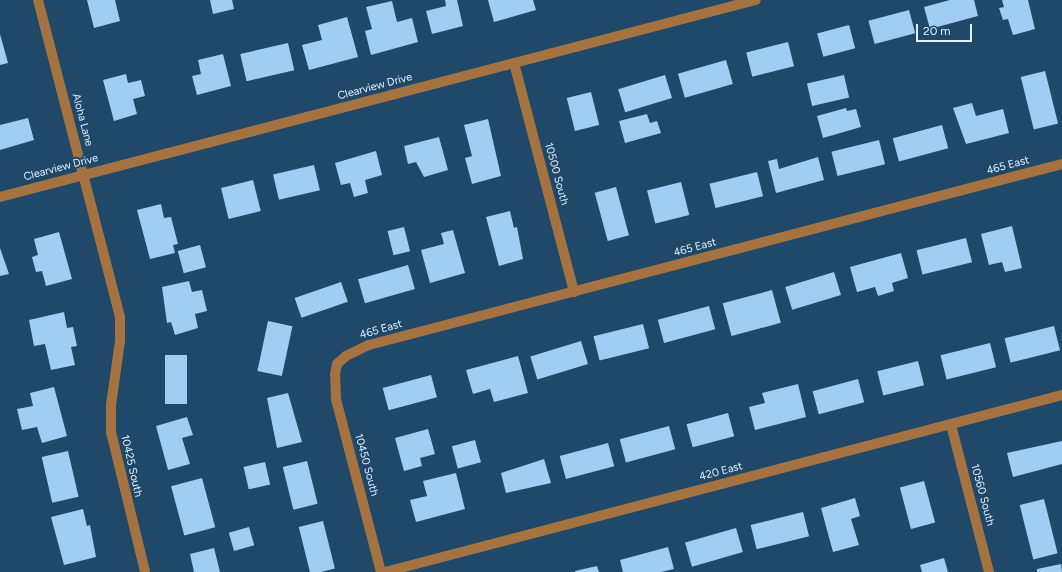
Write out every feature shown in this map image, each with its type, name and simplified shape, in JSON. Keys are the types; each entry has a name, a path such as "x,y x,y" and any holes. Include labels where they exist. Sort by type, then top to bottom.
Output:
{"street":[{"name":"Aloha Lane","path":"38,0 114,293"},
{"name":"Clearview Drive","path":"0,197 756,0"},
{"name":"10500 South","path":"514,63 574,292"},
{"name":"465 East","path":"337,364 369,345 1062,164"},
{"name":"10425 South","path":"114,293 120,340 111,405 111,432 145,572"},
{"name":"10450 South","path":"337,364 336,399 381,572"},
{"name":"420 East","path":"385,572 1062,396"},
{"name":"10560 South","path":"951,425 989,572"}],"building":[{"path":"87,0 115,0 120,21 94,28"},
{"path":"210,0 232,0 234,9 213,14"},
{"path":"445,0 457,0 463,26 432,34 426,11 446,6"},
{"path":"488,0 533,0 536,10 494,22"},
{"path":"950,0 974,0 978,16 930,29 924,7"},
{"path":"1002,0 1028,0 1035,29 1013,35 1008,19 1003,20 999,8 1004,7"},
{"path":"392,1 397,22 412,18 418,42 371,55 365,31 372,29 366,7"},
{"path":"909,10 915,33 875,44 868,21"},
{"path":"347,17 358,57 309,70 302,45 322,40 318,25"},
{"path":"849,25 855,48 823,57 817,34"},
{"path":"0,34 8,63 0,65"},
{"path":"788,42 794,66 752,77 746,52"},
{"path":"288,43 294,70 247,81 240,54"},
{"path":"223,54 231,86 197,95 192,76 201,74 198,60"},
{"path":"726,60 733,84 685,98 678,74"},
{"path":"1045,71 1058,123 1034,129 1021,77"},
{"path":"126,74 128,83 141,80 145,96 133,99 137,114 114,121 103,80"},
{"path":"665,75 672,98 625,112 618,89"},
{"path":"844,75 849,97 812,106 807,84"},
{"path":"591,92 599,125 575,131 567,98"},
{"path":"972,103 976,116 1003,109 1009,133 966,144 953,108"},
{"path":"846,108 847,111 856,109 861,127 823,138 817,116"},
{"path":"647,114 650,123 657,121 661,133 625,143 619,121"},
{"path":"28,118 34,140 0,150 0,125"},
{"path":"488,119 501,176 472,184 465,158 472,156 464,125"},
{"path":"942,125 948,148 899,161 893,138"},
{"path":"439,137 448,170 424,177 416,162 408,164 404,146"},
{"path":"879,140 885,164 838,176 831,152"},
{"path":"376,151 382,175 365,180 368,193 354,197 350,183 341,185 335,163"},
{"path":"818,157 824,180 776,193 768,161 777,159 779,169"},
{"path":"314,165 320,190 279,200 273,174"},
{"path":"757,172 763,196 716,208 709,184"},
{"path":"253,180 261,211 229,219 221,188"},
{"path":"681,182 689,215 655,223 647,190"},
{"path":"616,187 629,235 608,241 595,193"},
{"path":"161,204 164,218 171,217 178,244 173,245 175,253 150,259 137,210"},
{"path":"510,211 514,228 517,227 523,259 499,266 486,217"},
{"path":"1012,226 1022,268 1005,272 1002,262 989,265 981,234"},
{"path":"404,227 410,251 394,255 388,231"},
{"path":"453,230 465,273 430,283 421,250 444,244 441,233"},
{"path":"59,232 72,279 46,286 42,271 36,272 32,257 38,255 34,239"},
{"path":"966,238 972,262 923,275 917,250"},
{"path":"200,245 206,267 184,273 178,251"},
{"path":"0,248 9,274 0,276"},
{"path":"901,253 908,278 892,283 894,291 878,296 875,287 857,292 850,267"},
{"path":"408,265 415,289 365,303 358,279"},
{"path":"834,272 841,295 792,310 785,287"},
{"path":"189,281 192,292 202,290 207,311 195,314 198,328 175,335 171,322 167,323 162,287"},
{"path":"341,282 348,302 302,318 295,298"},
{"path":"772,290 781,323 732,336 723,303"},
{"path":"709,306 715,329 664,343 658,320"},
{"path":"64,312 67,328 73,327 77,346 71,347 75,365 51,370 45,344 34,346 29,320"},
{"path":"268,321 292,326 282,376 257,371"},
{"path":"643,324 649,348 600,361 594,336"},
{"path":"1054,326 1060,350 1011,363 1005,338"},
{"path":"581,341 588,364 537,379 530,356"},
{"path":"990,343 996,367 947,380 941,355"},
{"path":"165,355 187,355 187,404 165,404"},
{"path":"518,356 528,393 494,402 490,389 473,394 466,370"},
{"path":"918,361 924,385 883,395 877,371"},
{"path":"431,375 437,397 389,410 383,388"},
{"path":"858,379 864,402 819,414 813,391"},
{"path":"798,384 806,417 755,430 749,407 765,403 762,393"},
{"path":"54,387 67,436 42,443 37,427 22,430 17,409 33,406 30,393"},
{"path":"288,393 302,442 277,448 267,398"},
{"path":"728,413 734,436 693,447 686,424"},
{"path":"187,417 193,435 182,438 190,464 168,470 156,426"},
{"path":"669,426 675,449 626,462 620,439"},
{"path":"428,429 435,454 420,458 422,466 404,471 395,438"},
{"path":"475,440 481,462 458,468 452,446"},
{"path":"1062,441 1062,464 1013,477 1007,453"},
{"path":"608,443 614,466 566,479 560,456"},
{"path":"68,451 79,497 52,503 42,457"},
{"path":"544,459 551,483 506,493 501,473"},
{"path":"307,461 318,504 293,510 283,467"},
{"path":"265,462 270,484 249,489 244,467"},
{"path":"456,473 465,509 416,522 410,500 427,496 423,481"},
{"path":"202,478 215,527 184,536 171,486"},
{"path":"924,481 935,523 911,529 900,487"},
{"path":"855,498 860,516 851,519 859,545 833,552 821,508"},
{"path":"1044,499 1058,553 1033,559 1020,505"},
{"path":"83,509 87,526 90,525 96,557 64,565 51,517"},
{"path":"803,512 809,536 757,549 751,525"},
{"path":"323,521 335,569 321,572 310,572 299,527"},
{"path":"249,527 254,545 234,551 229,533"},
{"path":"736,528 743,552 692,567 685,543"},
{"path":"668,547 674,569 661,572 623,572 620,560"},
{"path":"214,548 220,572 194,572 190,554"},
{"path":"944,558 948,572 922,572 920,565"},
{"path":"1061,564 1062,572 1037,572 1037,569"},
{"path":"597,566 599,572 575,572 575,571"}]}
